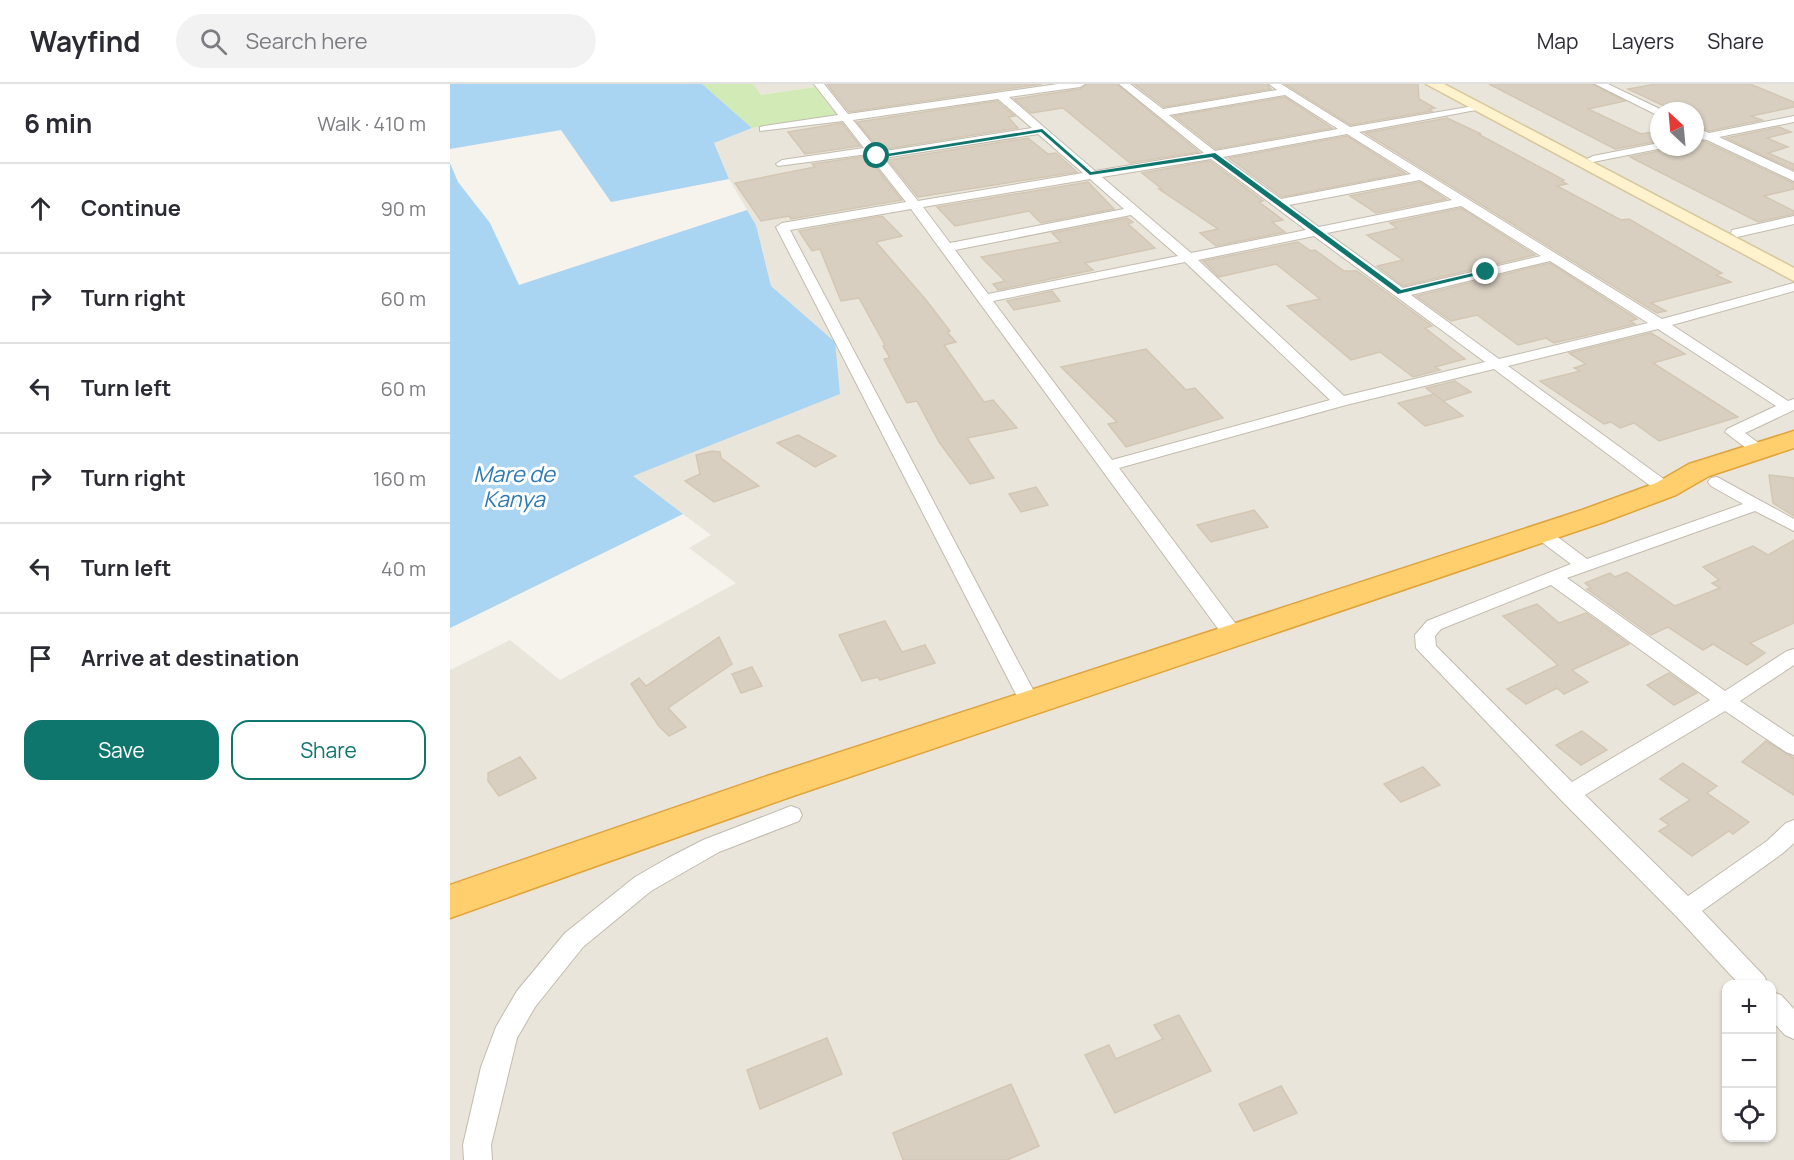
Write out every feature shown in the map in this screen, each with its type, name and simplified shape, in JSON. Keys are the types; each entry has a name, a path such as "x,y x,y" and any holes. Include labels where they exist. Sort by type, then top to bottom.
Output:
{"highway":[{"path":"450,902 780,786 1540,533 1666,489 1699,470 1794,439"},
{"path":"1666,489 1699,487 1794,458"}],"street":[{"path":"819,84 914,204 1234,636"},
{"path":"764,129 1080,84"},
{"path":"1124,84 1213,155 1666,489"},
{"path":"1274,84 1790,405"},
{"path":"1433,84 1794,275"},
{"path":"1450,84 1794,263"},
{"path":"1603,86 1628,84"},
{"path":"1603,86 1650,108"},
{"path":"1161,113 1287,93"},
{"path":"1001,96 1187,257 1341,402"},
{"path":"1030,703 782,226 1213,155 1476,107"},
{"path":"1704,137 1791,121"},
{"path":"782,164 1042,130"},
{"path":"1704,139 1794,177"},
{"path":"1593,159 1650,148"},
{"path":"1281,203 1421,176"},
{"path":"985,299 1462,202"},
{"path":"947,248 1133,212"},
{"path":"1737,232 1794,220"},
{"path":"1400,293 1552,257"},
{"path":"1108,466 1341,402 1660,324 1794,286"},
{"path":"1760,450 1733,432 1790,405"},
{"path":"1717,482 1794,526"},
{"path":"1751,980 1686,910 1425,648 1425,640 1428,630 1434,625 1553,577 1756,505"},
{"path":"1540,533 1584,566"},
{"path":"1553,577 1725,701 1794,747"},
{"path":"1569,794 1725,701 1794,656"},
{"path":"478,1160 477,1145 505,1035 526,999 574,940 643,884 711,846 791,814"},
{"path":"1686,910 1775,846 1794,829"},
{"path":"1776,1007 1794,1027"}],"shaded area":[{"path":"753,84 1794,84 1794,1160 450,1160 450,670 510,640 560,680 736,583 689,548 711,535 632,476 835,342 771,286 756,225 729,179 714,143 752,128 837,115 815,87 760,95"}],"green space":[{"path":"702,84 753,84 761,95 815,87 837,115 752,128"}],"water":[{"path":"450,84 702,84 752,128 714,143 729,179 611,202 561,130 450,149"},
{"name":"Mare de Kanya","path":"450,163 458,182 490,223 519,285 747,210 756,225 771,286 835,342 840,394 633,476 683,514 450,628"}],"building":[{"path":"827,84 1042,84 849,112"},
{"path":"1087,84 1117,84 1199,152 1130,163 1063,108 1031,113 1014,99 1080,89"},
{"path":"1134,84 1267,84 1271,89 1164,107"},
{"path":"1285,84 1418,84 1419,99 1435,108 1429,109 1432,111 1350,125"},
{"path":"1489,84 1592,84 1625,101 1588,109 1641,134 1650,132 1650,143 1615,149"},
{"path":"1656,84 1750,84 1794,102 1794,107 1751,116 1762,120 1709,131 1704,128 1704,102 1656,102 1628,89"},
{"path":"1285,97 1332,128 1216,149 1174,116"},
{"path":"997,101 1015,116 1008,117 1018,128 880,150 857,122"},
{"path":"1447,118 1564,180 1561,181 1567,184 1557,186 1621,220 1629,219 1722,273 1716,275 1731,282 1651,303 1666,311 1657,313 1365,133"},
{"path":"842,123 860,146 805,154 788,132"},
{"path":"1779,127 1791,132 1767,138 1788,147 1768,153 1794,164 1794,170 1726,138"},
{"path":"1347,136 1405,173 1282,197 1229,158"},
{"path":"1028,138 1048,154 1056,153 1077,172 918,197 888,160"},
{"path":"1704,141 1794,183 1794,189 1764,196 1794,211 1794,214 1758,222 1630,157 1650,153 1650,156 1704,156"},
{"path":"867,156 902,200 791,219 789,216 761,221 735,183 815,167 812,164"},
{"path":"1210,161 1263,201 1259,202 1283,220 1272,222 1285,232 1216,246 1200,233 1218,229 1159,189 1162,189 1142,173"},
{"path":"1088,182 1114,209 1041,223 1029,211 955,226 937,207"},
{"path":"1420,182 1446,199 1376,213 1350,196"},
{"path":"1461,208 1535,255 1403,286 1377,266 1403,260 1367,235 1397,228 1390,223"},
{"path":"882,216 902,236 876,242 950,331 947,332 956,342 944,345 984,402 993,400 1017,428 967,438 994,478 970,484 939,442 917,401 907,403 884,359 890,358 883,346 885,345 859,298 841,301 820,249 812,251 799,231"},
{"path":"1127,218 1133,222 1128,224 1155,248 1085,263 1093,270 998,290 993,284 1005,281 981,257 1061,242 1052,233"},
{"path":"1298,242 1311,251 1315,250 1344,271 1357,271 1432,326 1425,328 1465,359 1435,367 1440,370 1413,377 1380,352 1351,360 1287,306 1320,299 1276,264 1219,277 1203,261"},
{"path":"1550,263 1637,319 1630,321 1635,324 1554,343 1546,338 1518,345 1477,315 1451,321 1416,296"},
{"path":"1052,291 1060,301 1014,310 1007,301"},
{"path":"1651,333 1685,354 1653,363 1738,417 1659,441 1634,423 1620,428 1611,422 1604,424 1540,381 1580,371 1574,368 1586,364 1569,353"},
{"path":"1146,349 1186,390 1195,388 1223,418 1126,447 1108,424 1117,422 1061,367"},
{"path":"1455,381 1471,392 1443,401 1426,388"},
{"path":"1434,394 1463,416 1425,426 1398,403"},
{"path":"798,435 836,456 815,467 777,443"},
{"path":"712,451 720,452 721,458 759,486 714,502 685,481 700,474 696,455"},
{"path":"1769,475 1794,478 1794,516 1773,503"},
{"path":"1036,487 1048,505 1021,512 1009,494"},
{"path":"1254,510 1268,527 1211,542 1197,525"},
{"path":"1794,540 1794,623 1750,643 1765,653 1747,665 1713,644 1703,650 1668,627 1651,635 1587,589 1591,588 1585,583 1610,573 1615,577 1627,572 1675,606 1720,588 1712,583 1719,580 1703,567 1753,546 1768,555"},
{"path":"1537,604 1559,623 1586,613 1629,644 1572,670 1588,682 1564,694 1557,688 1526,704 1507,689 1558,665 1503,616"},
{"path":"885,621 902,652 925,645 935,663 880,680 878,677 862,681 839,635"},
{"path":"719,637 732,664 668,708 686,727 669,736 658,725 631,684 639,678 646,686"},
{"path":"752,667 762,686 741,693 732,674"},
{"path":"1669,673 1697,693 1674,705 1647,685"},
{"path":"1582,731 1607,750 1581,765 1556,745"},
{"path":"1766,741 1794,758 1794,795 1742,762"},
{"path":"520,757 536,778 499,796 488,781 488,773"},
{"path":"1683,763 1717,786 1707,793 1749,822 1733,834 1729,831 1692,856 1659,831 1669,825 1660,819 1690,800 1660,779"},
{"path":"1423,767 1440,785 1401,802 1384,784"},
{"path":"1179,1015 1211,1071 1115,1113 1085,1055 1109,1045 1116,1059 1163,1039 1154,1025"},
{"path":"827,1038 842,1074 760,1109 747,1070"},
{"path":"1011,1084 1039,1146 1007,1160 903,1160 893,1133"},
{"path":"1281,1086 1297,1113 1254,1131 1239,1104"}],"route":[{"path":"877,156 1042,130 1090,174 1213,155 1400,293 1486,272"}]}
